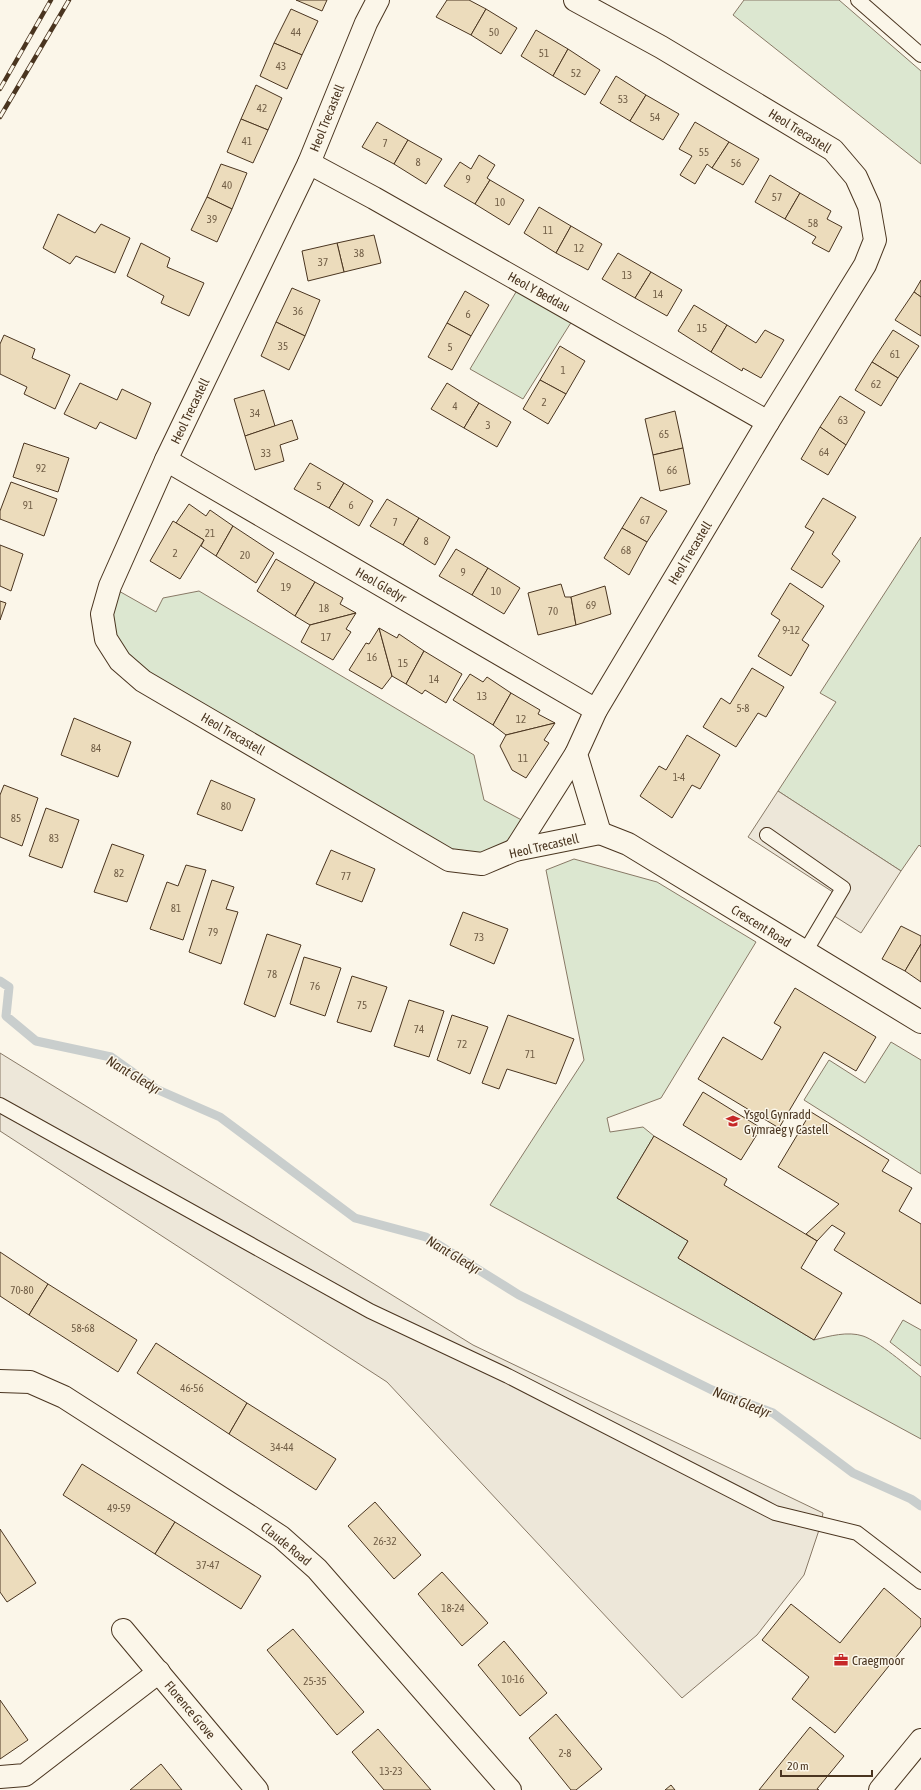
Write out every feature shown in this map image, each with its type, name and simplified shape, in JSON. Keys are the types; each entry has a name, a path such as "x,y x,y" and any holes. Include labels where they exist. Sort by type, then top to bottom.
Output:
{"street":[{"name":"Heol Trecastell","path":"378,0 366,23 309,163 166,460 110,586 102,614 106,639 120,661 143,681 449,860 482,864 515,850 600,833"},
{"name":"Heol Trecastell","path":"515,850 576,754 596,710 768,422 866,265 875,240 869,206 856,177 833,150 661,47 575,0"},
{"name":"Heol Y Beddau","path":"309,163 374,198 768,422"},
{"name":"Heol Gledyr","path":"166,460 596,710"},
{"path":"576,754 600,833"},
{"name":"Crescent Road","path":"600,833 628,844 921,1022"},
{"name":"Claude Road","path":"0,1381 30,1382 64,1397 281,1537 317,1568 510,1790"},
{"name":"Florence Grove","path":"123,1630 257,1790"},
{"path":"0,1777 25,1775 159,1672"},
{"path":"880,1790 921,1740"}],"lane":[{"path":"858,0 921,54"},
{"path":"767,835 843,888 805,952"},
{"path":"0,1105 370,1311 508,1376 775,1513 857,1533 921,1582"}],"green space":[{"path":"744,0 839,0 921,71 921,164 733,15"},
{"path":"522,282 577,313 523,399 470,369"},
{"path":"921,537 921,847 919,845 901,871 778,791 836,702 820,693"},
{"path":"110,586 156,612 163,598 199,591 474,755 484,800 531,825 515,850 449,860 143,681 106,639"},
{"path":"574,859 657,882 756,942 661,1098 607,1118 610,1132 643,1127 654,1136 617,1198 688,1241 678,1258 814,1340 838,1335 851,1334 863,1336 884,1348 921,1377 921,1439 490,1205 584,1060 546,870"},
{"path":"891,1042 921,1060 921,1174 804,1100 829,1060 865,1083"},
{"path":"903,1320 921,1330 921,1366 890,1342"}],"shaded area":[{"path":"778,791 901,871 861,933 828,912 839,896 748,837"},
{"path":"0,1053 473,1345 823,1513 821,1524 804,1575 757,1635 682,1698 387,1382 0,1131"}],"building":[{"path":"296,0 327,0 322,11"},
{"path":"447,0 469,0 486,9 471,35 436,17"},
{"path":"291,9 318,21 302,55 274,43"},
{"path":"486,9 517,28 501,54 471,35"},
{"path":"536,30 568,49 553,76 521,56"},
{"path":"274,43 302,55 287,89 260,76"},
{"path":"568,49 600,70 585,95 553,76"},
{"path":"616,76 646,95 630,121 600,103"},
{"path":"256,85 282,98 268,130 241,119"},
{"path":"646,95 679,114 663,140 630,121"},
{"path":"241,119 268,130 253,163 227,152"},
{"path":"377,122 408,140 394,164 362,147"},
{"path":"695,122 729,142 712,168 707,164 695,184 680,175 692,156 679,149"},
{"path":"408,140 442,159 426,184 394,164"},
{"path":"729,142 759,159 743,185 712,168"},
{"path":"479,155 495,165 487,178 490,180 475,204 444,186 460,162 471,169"},
{"path":"221,164 247,173 232,209 207,197"},
{"path":"770,175 800,193 785,219 755,202"},
{"path":"490,180 524,200 509,225 475,204"},
{"path":"800,193 831,211 827,219 842,227 829,252 812,243 816,237 785,219"},
{"path":"207,197 232,209 217,242 191,230"},
{"path":"539,207 571,226 556,253 524,233"},
{"path":"58,214 95,233 101,224 130,238 115,273 76,256 70,264 43,248"},
{"path":"571,226 602,244 588,270 556,253"},
{"path":"374,235 381,263 344,272 337,243"},
{"path":"141,243 170,258 167,267 204,283 189,316 161,303 164,296 127,276"},
{"path":"337,243 344,272 308,281 302,251"},
{"path":"618,253 651,272 635,298 602,279"},
{"path":"651,272 682,290 667,316 635,298"},
{"path":"921,280 921,297 914,292"},
{"path":"292,288 320,300 305,336 276,322"},
{"path":"465,291 489,305 471,336 447,323"},
{"path":"914,292 921,297 921,336 895,320"},
{"path":"694,305 727,325 711,352 678,331"},
{"path":"276,322 305,336 289,370 261,356"},
{"path":"447,323 471,336 452,370 428,357"},
{"path":"727,325 756,343 765,330 784,340 761,378 743,368 742,371 711,352"},
{"path":"893,330 919,346 898,378 872,362"},
{"path":"4,335 35,349 32,358 70,375 55,409 24,394 27,387 0,374 0,344"},
{"path":"560,346 585,361 566,394 540,380"},
{"path":"872,362 898,378 881,406 855,390"},
{"path":"540,380 566,394 548,424 523,409"},
{"path":"80,383 117,400 122,389 151,403 136,439 100,422 96,429 64,414"},
{"path":"447,383 479,403 464,428 431,409"},
{"path":"264,390 275,426 245,436 234,399"},
{"path":"840,396 865,412 846,445 820,427"},
{"path":"479,403 511,422 497,447 464,428"},
{"path":"675,411 683,448 653,455 645,419"},
{"path":"292,420 298,439 280,445 284,461 255,470 245,436"},
{"path":"820,427 846,445 828,475 801,459"},
{"path":"24,443 69,458 58,492 13,477"},
{"path":"683,448 690,484 660,491 653,455"},
{"path":"310,463 344,483 329,508 294,489"},
{"path":"11,482 57,499 44,536 0,519 0,511"},
{"path":"344,483 373,501 359,526 329,508"},
{"path":"641,497 667,511 647,542 622,528"},
{"path":"823,498 856,517 832,554 840,561 822,588 791,569 814,532 805,527"},
{"path":"387,499 419,518 403,545 370,526"},
{"path":"189,504 206,516 210,510 233,526 216,556 201,546 204,540 176,523"},
{"path":"419,518 450,537 435,565 403,545"},
{"path":"173,521 204,540 180,579 150,561"},
{"path":"233,526 274,553 256,583 216,556"},
{"path":"622,528 647,542 629,575 604,558"},
{"path":"0,545 23,554 11,591 0,586"},
{"path":"456,549 488,568 472,595 439,576"},
{"path":"276,559 315,582 295,616 257,591"},
{"path":"488,568 520,588 504,614 472,595"},
{"path":"315,582 343,598 340,604 356,613 310,625 295,616"},
{"path":"790,583 824,606 802,640 809,645 791,676 758,656 780,620 771,614"},
{"path":"561,584 565,597 571,597 576,625 538,635 528,593"},
{"path":"605,586 611,614 576,625 571,597"},
{"path":"0,601 6,603 0,620"},
{"path":"356,613 346,629 351,632 333,660 301,642 310,625"},
{"path":"379,628 392,676 382,689 349,670 366,643 369,644"},
{"path":"379,628 397,638 399,634 424,651 406,684 392,676"},
{"path":"424,651 462,674 446,703 425,690 422,694 406,684"},
{"path":"752,668 784,687 766,717 758,713 736,747 703,727 721,698 730,704"},
{"path":"470,674 483,682 487,677 511,693 493,725 453,700"},
{"path":"511,693 540,710 538,714 555,723 506,735 493,725"},
{"path":"74,718 131,742 118,777 61,755"},
{"path":"555,723 544,740 549,743 526,778 512,770 500,746 506,735"},
{"path":"687,735 720,755 700,789 692,785 672,818 640,796 659,766 666,770"},
{"path":"211,780 255,799 242,831 197,814"},
{"path":"4,785 38,798 22,846 0,837 0,795"},
{"path":"46,808 79,820 62,868 29,856"},
{"path":"112,844 144,855 127,902 94,892"},
{"path":"331,850 375,869 362,902 316,884"},
{"path":"186,865 206,870 183,940 150,929 167,882 178,886"},
{"path":"212,880 234,887 226,909 238,912 221,964 189,952"},
{"path":"463,912 508,929 494,964 450,945"},
{"path":"901,926 921,936 921,944 905,971 882,959"},
{"path":"267,934 301,945 275,1017 244,1004"},
{"path":"921,944 921,982 905,971"},
{"path":"304,957 341,968 325,1016 290,1004"},
{"path":"352,976 387,987 371,1032 337,1022"},
{"path":"795,988 876,1037 856,1071 824,1052 779,1128 698,1079 723,1037 762,1060 781,1027 774,1023"},
{"path":"409,1000 444,1011 429,1057 394,1046"},
{"path":"452,1015 488,1027 470,1074 437,1060"},
{"path":"508,1015 574,1039 556,1084 507,1069 499,1089 482,1083"},
{"path":"703,1092 761,1128 741,1160 683,1125"},
{"path":"811,1112 889,1160 882,1171 912,1188 899,1211 921,1224 921,1304 834,1250 845,1233 832,1225 817,1241 806,1234 839,1204 778,1167"},
{"path":"654,1136 727,1179 724,1185 817,1241 801,1268 842,1293 814,1340 678,1258 688,1241 617,1198"},
{"path":"0,1252 48,1284 29,1315 0,1296"},
{"path":"48,1284 137,1340 118,1372 29,1315"},
{"path":"156,1343 247,1403 229,1434 137,1373"},
{"path":"247,1403 336,1459 316,1490 229,1434"},
{"path":"82,1464 175,1522 155,1554 63,1495"},
{"path":"375,1502 421,1555 394,1579 348,1526"},
{"path":"175,1522 261,1576 241,1609 155,1554"},
{"path":"0,1529 36,1583 7,1602 0,1592"},
{"path":"442,1572 488,1623 462,1646 418,1594"},
{"name":"Craegmoor","path":"884,1588 921,1619 921,1626 835,1733 792,1699 809,1677 762,1640 791,1604 840,1643"},
{"path":"293,1629 364,1712 337,1735 267,1650"},
{"path":"504,1641 547,1693 520,1716 478,1665"},
{"path":"0,1700 28,1740 0,1759"},
{"path":"556,1714 602,1769 576,1790 571,1790 529,1738"},
{"path":"810,1727 844,1756 817,1789 819,1790 759,1790"},
{"path":"378,1729 431,1790 384,1790 352,1752"},
{"path":"161,1764 182,1790 130,1790"},
{"path":"671,1785 675,1790 665,1790"}],"waterway":[{"name":"Nant Gledyr","path":"0,981 9,987 6,1016 36,1041 111,1057 156,1089 220,1117 355,1218 426,1237 519,1295 712,1390 773,1413 853,1473 911,1499 921,1506"}],"railway":[{"path":"0,89 51,0"},
{"path":"0,117 69,0"}],"place":[{"name":"Ysgol Gynradd Gymraeg y Castell","path":"733,1121"},
{"name":"Craegmoor","path":"841,1660"}]}
